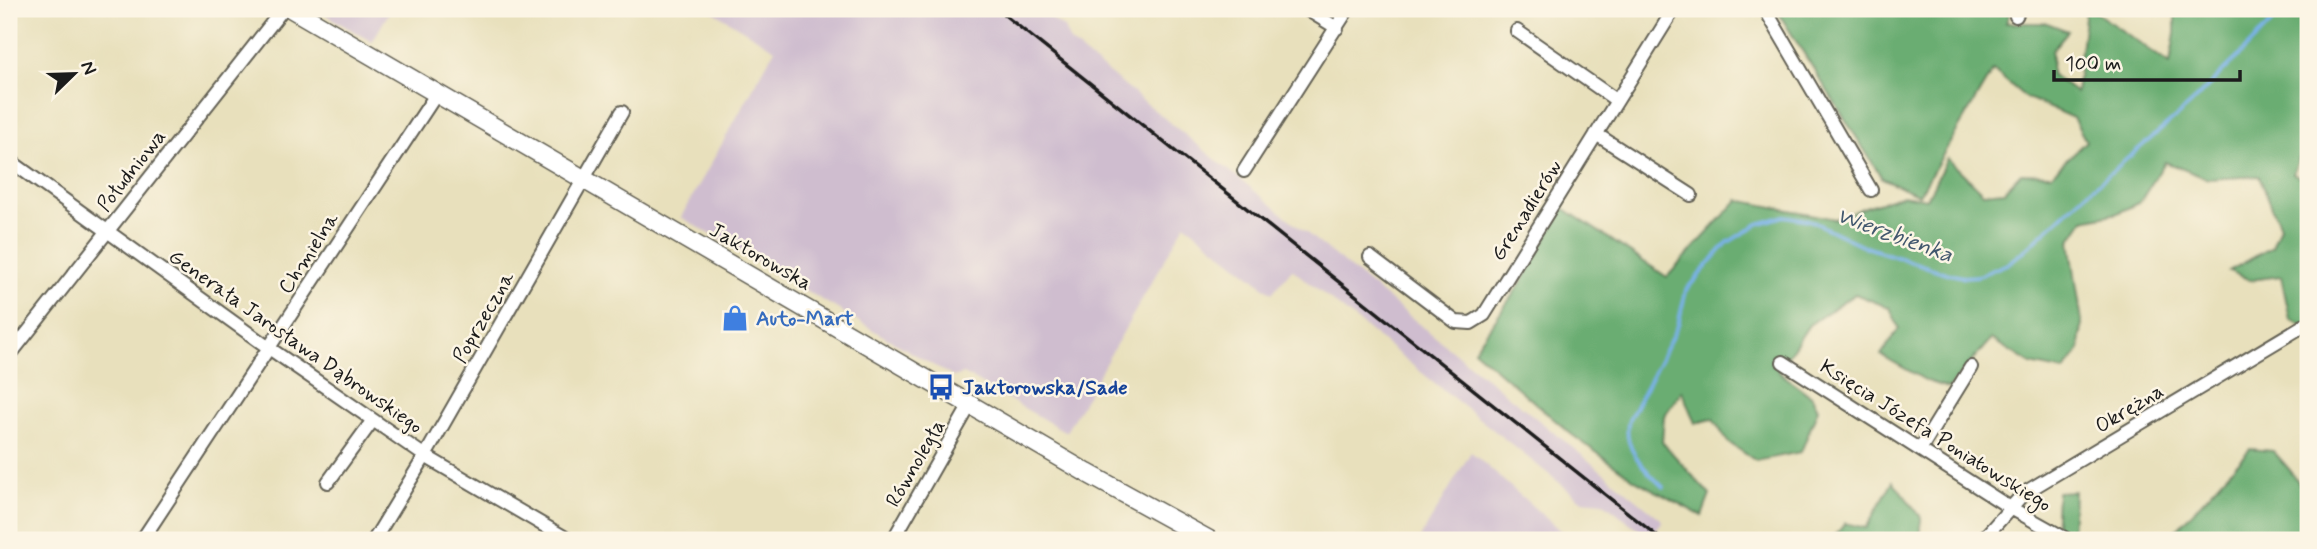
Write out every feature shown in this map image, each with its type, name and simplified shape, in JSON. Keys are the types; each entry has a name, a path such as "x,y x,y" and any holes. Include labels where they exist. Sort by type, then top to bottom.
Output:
{"main road":[{"name":"Jaktorowska","path":"292,9 1087,473 1209,540"}],"street":[{"name":"Południowa","path":"9,356 283,9"},
{"path":"1306,9 1337,27"},
{"path":"1244,171 1348,9"},
{"name":"Grenadierów","path":"1370,257 1456,322 1471,323 1483,315 1674,9"},
{"path":"1765,9 1871,190"},
{"path":"1517,31 1616,100"},
{"name":"Chmielna","path":"142,540 437,93"},
{"name":"Poprzeczna","path":"374,540 425,457 622,112"},
{"path":"1596,134 1691,195"},
{"name":"Generała Jarosława Dąbrowskiego","path":"9,160 425,457 569,540"},
{"name":"Okrężna","path":"1982,540 2024,493 2308,323"},
{"name":"Księcia Józefa Poniatowskiego","path":"1783,362 2010,507 2068,540"},
{"path":"1921,448 1971,367"},
{"name":"Równoległa","path":"893,540 970,405"},
{"path":"328,482 373,420"}],"shaded area":[{"path":"316,9 391,9 372,42"},
{"path":"709,9 1040,9 1064,28 1070,42 1662,522 1649,538 1603,502 1581,500 1292,269 1272,293 1185,224 1066,432 964,374 953,377 681,217 775,49"},
{"path":"1471,452 1563,533 1559,540 1419,540"}],"green space":[{"path":"1776,9 2011,9 2006,23 2047,23 2068,31 2052,50 2051,74 2076,93 2086,9 2091,9 2170,64 2175,33 2175,9 2308,9 2308,147 2302,151 2293,173 2308,183 2308,328 2290,319 2281,276 2250,280 2229,271 2272,247 2280,226 2259,176 2208,179 2165,162 2140,202 2118,213 2084,220 2070,241 2082,322 2080,349 2064,371 2031,364 1991,339 1949,388 1927,381 1881,355 1899,328 1890,308 1855,294 1809,325 1778,371 1812,397 1818,409 1801,452 1756,461 1728,442 1713,419 1695,423 1682,391 1664,416 1662,442 1710,495 1702,516 1635,480 1571,434 1474,350 1523,280 1563,208 1667,277 1738,200 1835,219 1903,195 1927,199 1947,158 1983,193 2004,191 2021,173 2052,174 2086,141 2073,118 2025,97 1993,70 1919,195 1882,178"},
{"path":"2250,449 2273,451 2298,482 2307,511 2308,540 2167,540"},
{"path":"1893,481 1921,517 1921,540 1832,540 1845,523 1866,528"},
{"path":"2074,491 2072,540 2055,540 2057,492"}],"waterway":[{"name":"Wierzbienka","path":"1663,487 1631,449 1627,430 1629,420 1678,325 1686,290 1727,243 1758,224 1784,216 1809,220 1866,247 1949,274 1978,276 2007,264 2189,106 2285,9"}],"railway":[{"path":"997,9 1662,540"}],"place":[{"name":"Auto-Mart","path":"735,318"},
{"name":"Jaktorowska/Sade","path":"941,387"}]}
